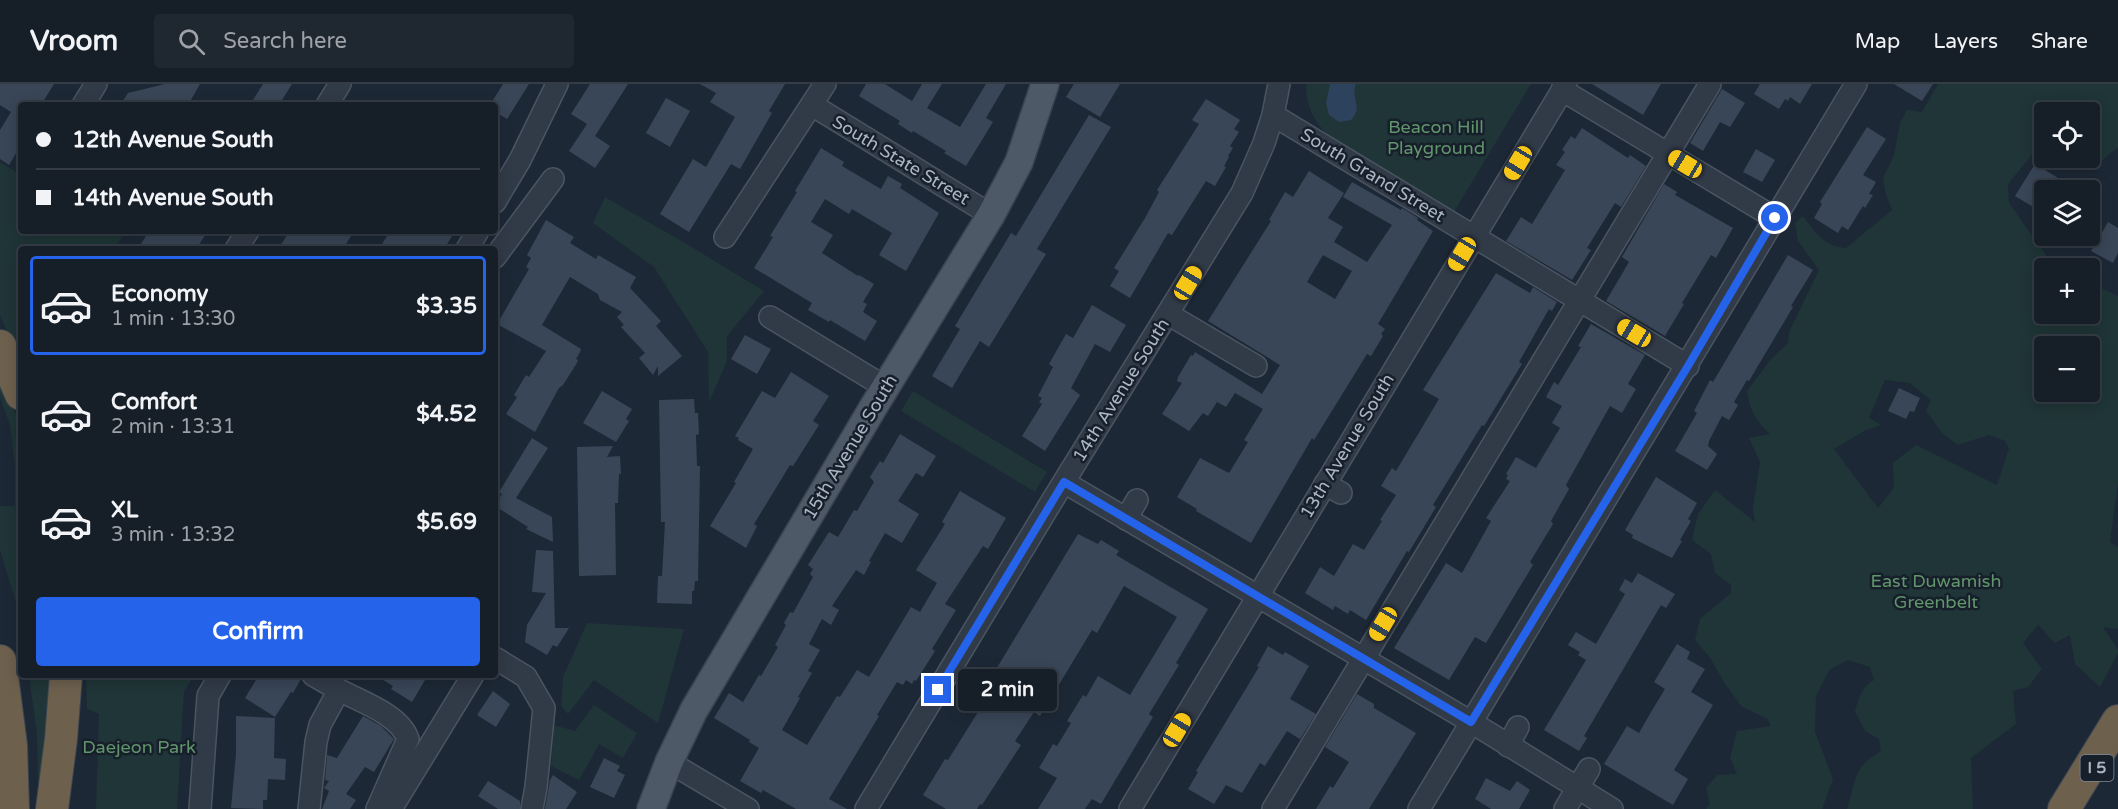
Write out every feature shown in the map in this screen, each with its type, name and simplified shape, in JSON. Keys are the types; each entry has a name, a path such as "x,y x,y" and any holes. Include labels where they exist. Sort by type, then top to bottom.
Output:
{"highway":[{"path":"0,346 18,387"},
{"path":"0,661 8,717 9,784"},
{"path":"52,809 62,739 66,678"},
{"path":"2064,809 2118,720"},
{"name":"I 5","path":"2077,809 2118,727"}],"main road":[{"name":"15th Avenue South","path":"651,809 669,762 694,710 885,387 991,215 1020,162 1045,84"}],"street":[{"path":"84,102 96,84"},
{"path":"329,102 340,84"},
{"path":"498,197 520,160 557,84"},
{"path":"725,237 825,84"},
{"name":"14th Avenue South","path":"866,809 1242,193 1256,166 1273,115 1279,84"},
{"path":"1273,809 1710,84"},
{"path":"1419,809 1856,84"},
{"path":"1564,87 1775,218"},
{"name":"13th Avenue South","path":"1130,809 1258,597 1333,489 1473,235 1564,87"},
{"name":"South State Street","path":"812,105 991,215"},
{"name":"South Grand Street","path":"1273,115 1688,366"},
{"path":"498,253 553,179"},
{"path":"1168,314 1256,366"},
{"path":"770,317 885,387"},
{"path":"1064,482 1471,722 1612,809"},
{"path":"1126,519 1137,500"},
{"path":"498,660 526,677 544,708 532,809"},
{"path":"200,809 208,696 218,678"},
{"path":"318,678 385,715 405,729 408,740 376,809"},
{"path":"391,809 471,678"},
{"path":"309,809 315,742 320,725 339,690"},
{"path":"1508,746 1518,727"},
{"path":"669,762 748,809"},
{"path":"1565,809 1589,769"}],"green space":[{"name":"Beacon Hill Playground","path":"1306,84 1531,84 1454,212 1327,135 1311,112"},
{"name":"East Duwamish Greenbelt","path":"1938,84 2118,84 2118,148 2100,163 2100,102 2034,102 2034,152 2008,184 2009,203 2034,238 2034,246 2039,246 2048,258 2034,258 2034,324 2100,324 2100,288 2118,296 2118,483 2110,542 2118,547 2118,629 2103,627 2118,653 2100,687 2075,664 2070,635 2055,643 2038,625 2023,643 2042,669 2028,687 2013,691 2016,724 1971,758 1973,809 1847,809 1856,775 1864,764 1881,751 1879,739 1865,731 1855,711 1864,689 1874,680 1870,667 1848,660 1830,669 1816,696 1815,732 1833,779 1822,809 1706,809 1710,804 1706,788 1717,775 1737,774 1730,758 1737,731 1771,726 1768,719 1742,707 1725,684 1711,659 1695,640 1700,619 1731,593 1731,585 1715,573 1711,554 1692,540 1698,514 1715,490 1755,522 1753,508 1760,462 1749,438 1770,434 1754,414 1747,391 1771,359 1788,343 1789,332 1819,270 1798,241 1795,223 1803,216 1826,242 1846,248 1892,210 1883,178 1894,155 1900,123 1907,110 1922,112","holes":["1885,380 1910,383 1931,400 1926,411 1943,434 1958,445 1989,435 2005,441 2009,448 1997,485 1916,445 1893,463 1894,488 1878,508 1834,449 1864,431 1881,425 1869,418"]},
{"path":"0,162 18,173 18,234 118,234 122,237 117,246 18,246 18,359 0,315"},
{"path":"605,197 764,291 727,336 727,361 709,402 708,352 654,267 593,223"},
{"path":"0,371 18,421 18,614 0,550 0,506 15,506 15,465 10,425 0,397"},
{"path":"913,391 1047,472 1035,492 901,411"},
{"path":"587,623 684,629 658,723 594,680 568,714 561,706 563,677"},
{"path":"29,678 57,678 39,809 37,735"},
{"name":"Daejeon Park","path":"86,678 192,678 184,692 177,809 96,809 99,714 87,709"},
{"path":"594,705 637,733 623,758 599,744 579,780 551,766 554,725 575,731"}],"water":[{"path":"1330,84 1356,84 1357,107 1351,120 1339,122 1329,115 1326,103"}],"building":[{"path":"0,84 54,84 43,102 18,102 18,150 9,165 0,159 0,130 11,112 0,105"},
{"path":"165,84 200,84 190,102 122,102 128,93"},
{"path":"263,84 292,84 281,102 252,102"},
{"path":"503,84 529,84 507,119 498,114 498,102 492,102"},
{"path":"590,84 628,84 595,136 610,146 595,168 569,151 587,124 571,114"},
{"path":"700,84 785,84 769,111 772,113 740,169 731,164 689,232 660,214 693,159 706,167 735,117 710,102 716,93"},
{"path":"866,84 885,84 912,101 922,84 942,84 927,108 960,127 986,84 1006,84 986,118 993,122 966,166 944,153 946,151 898,124 900,121 859,96"},
{"path":"1074,84 1120,84 1100,117 1066,97"},
{"path":"1592,84 1661,84 1643,115"},
{"path":"1760,84 1812,84 1800,104 1790,97 1788,101 1785,99 1779,109 1754,94"},
{"path":"1894,84 1933,84 1922,101"},
{"path":"1722,89 1745,103 1730,127 1720,122 1703,151 1690,143"},
{"path":"666,98 690,111 670,147 646,133"},
{"path":"1206,99 1240,120 1234,129 1239,132 1230,146 1233,148 1224,166 1226,167 1215,186 1206,181 1172,235 1168,233 1130,298 1110,286 1119,271 1114,268 1145,218 1159,192 1157,190 1199,124 1192,120"},
{"path":"1089,115 1111,127 1037,249 1046,254 989,347 980,341 952,388 932,376 960,329 955,326 1011,233 1016,236"},
{"path":"1867,127 1886,139 1863,175 1876,182 1869,194 1873,195 1848,230 1842,226 1838,233 1814,218 1822,204 1820,202"},
{"path":"1582,128 1628,158 1630,155 1646,166 1621,207 1615,203 1587,248 1591,250 1572,280 1506,241 1521,217 1532,224 1565,170 1556,165 1565,152 1562,150 1571,136 1575,139"},
{"path":"821,148 844,162 842,166 881,189 888,176 902,184 900,188 939,213 906,271 879,255 892,233 852,209 849,214 825,199 811,222 833,235 822,253 874,284 863,302 867,304 863,312 877,321 865,341 808,310 812,303 754,268"},
{"path":"1756,149 1775,160 1762,182 1743,172"},
{"path":"2034,166 2034,168 2042,168 2061,180 2034,180 2034,208 2015,196"},
{"path":"1309,171 1344,193 1328,218 1343,227 1334,242 1367,262 1392,225 1343,197 1352,182 1401,210 1402,208 1433,231 1378,324 1385,329 1381,334 1383,336 1371,356 1367,354 1314,440 1312,438 1251,543 1196,511 1197,509 1177,497 1200,458 1229,473 1248,442 1244,440 1263,409 1235,393 1226,407 1217,402 1208,416 1203,413 1189,431 1162,414 1182,383 1177,381 1178,377 1195,352 1262,394 1280,365 1208,321 1271,221 1269,220 1285,192 1293,197","holes":["1323,255 1352,271 1335,299 1307,282"]},
{"path":"1664,184 1677,192 1675,195 1733,228 1716,258 1711,255 1665,336 1606,301 1629,262 1622,257"},
{"path":"546,220 574,237 570,243 596,259 598,255 636,277 630,288 661,321 656,326 682,356 658,376 658,366 653,375 639,358 645,353 621,327 624,325 617,317 622,312 600,300 598,294 570,277 542,325 581,349 576,359 577,363 559,388 535,432 506,414 517,397 514,395 526,375 529,377 546,351 498,325 529,269 526,267 531,258 527,255"},
{"path":"2108,222 2118,228 2118,253 2113,263 2091,251 2094,246 2100,246 2100,236"},
{"path":"147,234 206,234 198,246 140,246"},
{"path":"288,234 352,234 345,246 280,246"},
{"path":"388,234 453,234 446,246 381,246"},
{"path":"1788,255 1813,270 1749,381 1747,380 1734,402 1738,405 1729,420 1722,416 1709,441 1708,446 1717,454 1707,470 1675,451 1697,413 1694,411 1710,380 1713,382"},
{"path":"1496,273 1530,293 1533,287 1557,302 1552,311 1549,309 1519,362 1522,364 1433,505 1436,507 1366,620 1350,610 1348,614 1335,606 1333,610 1305,593 1320,567 1334,576 1353,544 1364,550 1382,521 1380,520 1396,495 1381,486 1392,468 1396,471 1439,399 1423,390"},
{"path":"1092,305 1126,325 1110,352 1095,344 1071,388 1080,395 1045,451 1022,436 1042,404 1039,402 1042,398 1038,396 1053,367 1049,364 1066,334 1073,338"},
{"path":"1591,324 1645,355 1628,384 1636,389 1622,413 1610,406 1566,485 1569,489 1551,521 1553,524 1530,562 1533,565 1486,643 1475,637 1449,680 1394,648 1446,563 1462,573 1491,521 1486,518 1510,481 1506,479 1508,475 1506,474 1516,457 1536,468 1560,428 1552,423 1562,406 1546,397 1554,382 1558,385 1581,347 1578,346"},
{"path":"745,335 771,349 757,374 731,359"},
{"path":"791,372 829,396 813,421 819,425 793,466 790,465 754,524 757,526 746,548 710,526 753,449 735,436 762,391 775,398"},
{"path":"1899,388 1920,398 1914,412 1910,411 1906,419 1888,411"},
{"path":"602,391 632,409 626,419 629,421 616,442 583,423"},
{"path":"694,399 695,413 698,413 699,434 696,435 697,466 700,466 698,581 695,581 694,591 692,591 692,604 657,603 658,576 662,576 665,522 661,522 659,400"},
{"path":"900,434 936,456 923,477 916,473 898,501 919,514 902,543 885,533 864,575 856,570 832,606 839,610 831,625 822,619 809,644 820,650 808,671 812,673 782,730 807,745 837,696 840,697 857,670 869,677 911,607 920,612 937,583 916,570 945,524 942,522 960,491 1006,518 988,549 983,546 945,604 956,610 932,649 935,651 916,681 914,680 912,684 906,680 903,685 897,682 829,799 847,809 796,809 763,790 761,793 740,781 759,748 714,718 729,693 743,702 759,675 761,676 778,647 775,645 786,625 784,623 790,612 793,613 813,577 810,574 813,569 808,565 829,532 838,537 854,510 857,511 874,482 870,477 880,461 883,463"},
{"path":"532,438 548,448 516,498 552,517 553,542 526,529 528,527 498,508 498,501 502,494 499,492"},
{"path":"613,446 607,457 620,456 621,474 619,474 618,503 615,503 616,575 579,576 577,447"},
{"path":"1656,477 1697,503 1688,519 1691,521 1680,540 1682,541 1672,558 1632,538 1633,535 1625,530"},
{"path":"1078,534 1098,544 1101,540 1119,551 1116,555 1208,609 1176,663 1179,665 1149,714 1153,717 1101,804 1092,799 1085,809 1038,809 1057,778 1039,768 1053,744 1057,746 1071,723 1067,721 1083,695 1086,697 1098,676 1130,695 1177,617 1124,586 1097,633 1092,630 1040,716 1034,712 1015,741 1021,745 982,805 980,804 977,809 946,809 923,795 978,712 976,711 997,679 992,676"},
{"path":"536,550 553,551 555,628 569,628 557,647 553,645 547,655 525,642 527,625 546,593 532,592"},
{"path":"1638,573 1675,594 1666,608 1661,605 1584,736 1587,738 1579,751 1544,730 1586,660 1578,655 1580,652 1568,645 1576,632 1596,644 1625,594 1619,590 1625,579 1632,583"},
{"path":"1677,644 1690,652 1687,659 1705,669 1691,692 1713,705 1674,770 1688,779 1673,805 1604,764 1627,726 1639,733 1665,689 1654,682"},
{"path":"1268,646 1283,655 1285,652 1309,666 1290,699 1316,714 1300,739 1287,731 1265,766 1260,763 1242,793 1226,785 1214,804 1188,789 1198,772 1196,771 1259,667 1257,666"},
{"path":"257,678 301,678 275,717 245,698"},
{"path":"380,678 426,678 412,702 391,689 393,686"},
{"path":"493,691 510,704 496,727 477,715"},
{"path":"1357,694 1374,704 1374,708 1416,733 1369,809 1316,809 1330,786 1333,788 1349,762 1325,747"},
{"path":"236,716 275,718 274,758 286,759 285,780 268,779 267,800 263,800 263,809 231,808 236,754"},
{"path":"363,716 381,726 394,739 374,772 365,767 346,794 356,800 350,809 322,809 329,791 324,788 329,781 325,780 327,755 337,758"},
{"path":"604,758 620,766 617,771 625,775 614,798 590,787"},
{"path":"553,775 577,792 566,809 545,809"},
{"path":"1486,778 1510,791 1517,781 1530,790 1519,809 1491,809 1475,799"},
{"path":"488,781 520,801 520,809 498,809 478,796"}],"route":[{"path":"938,690 1064,482 1471,722 1688,366 1775,218"}]}
